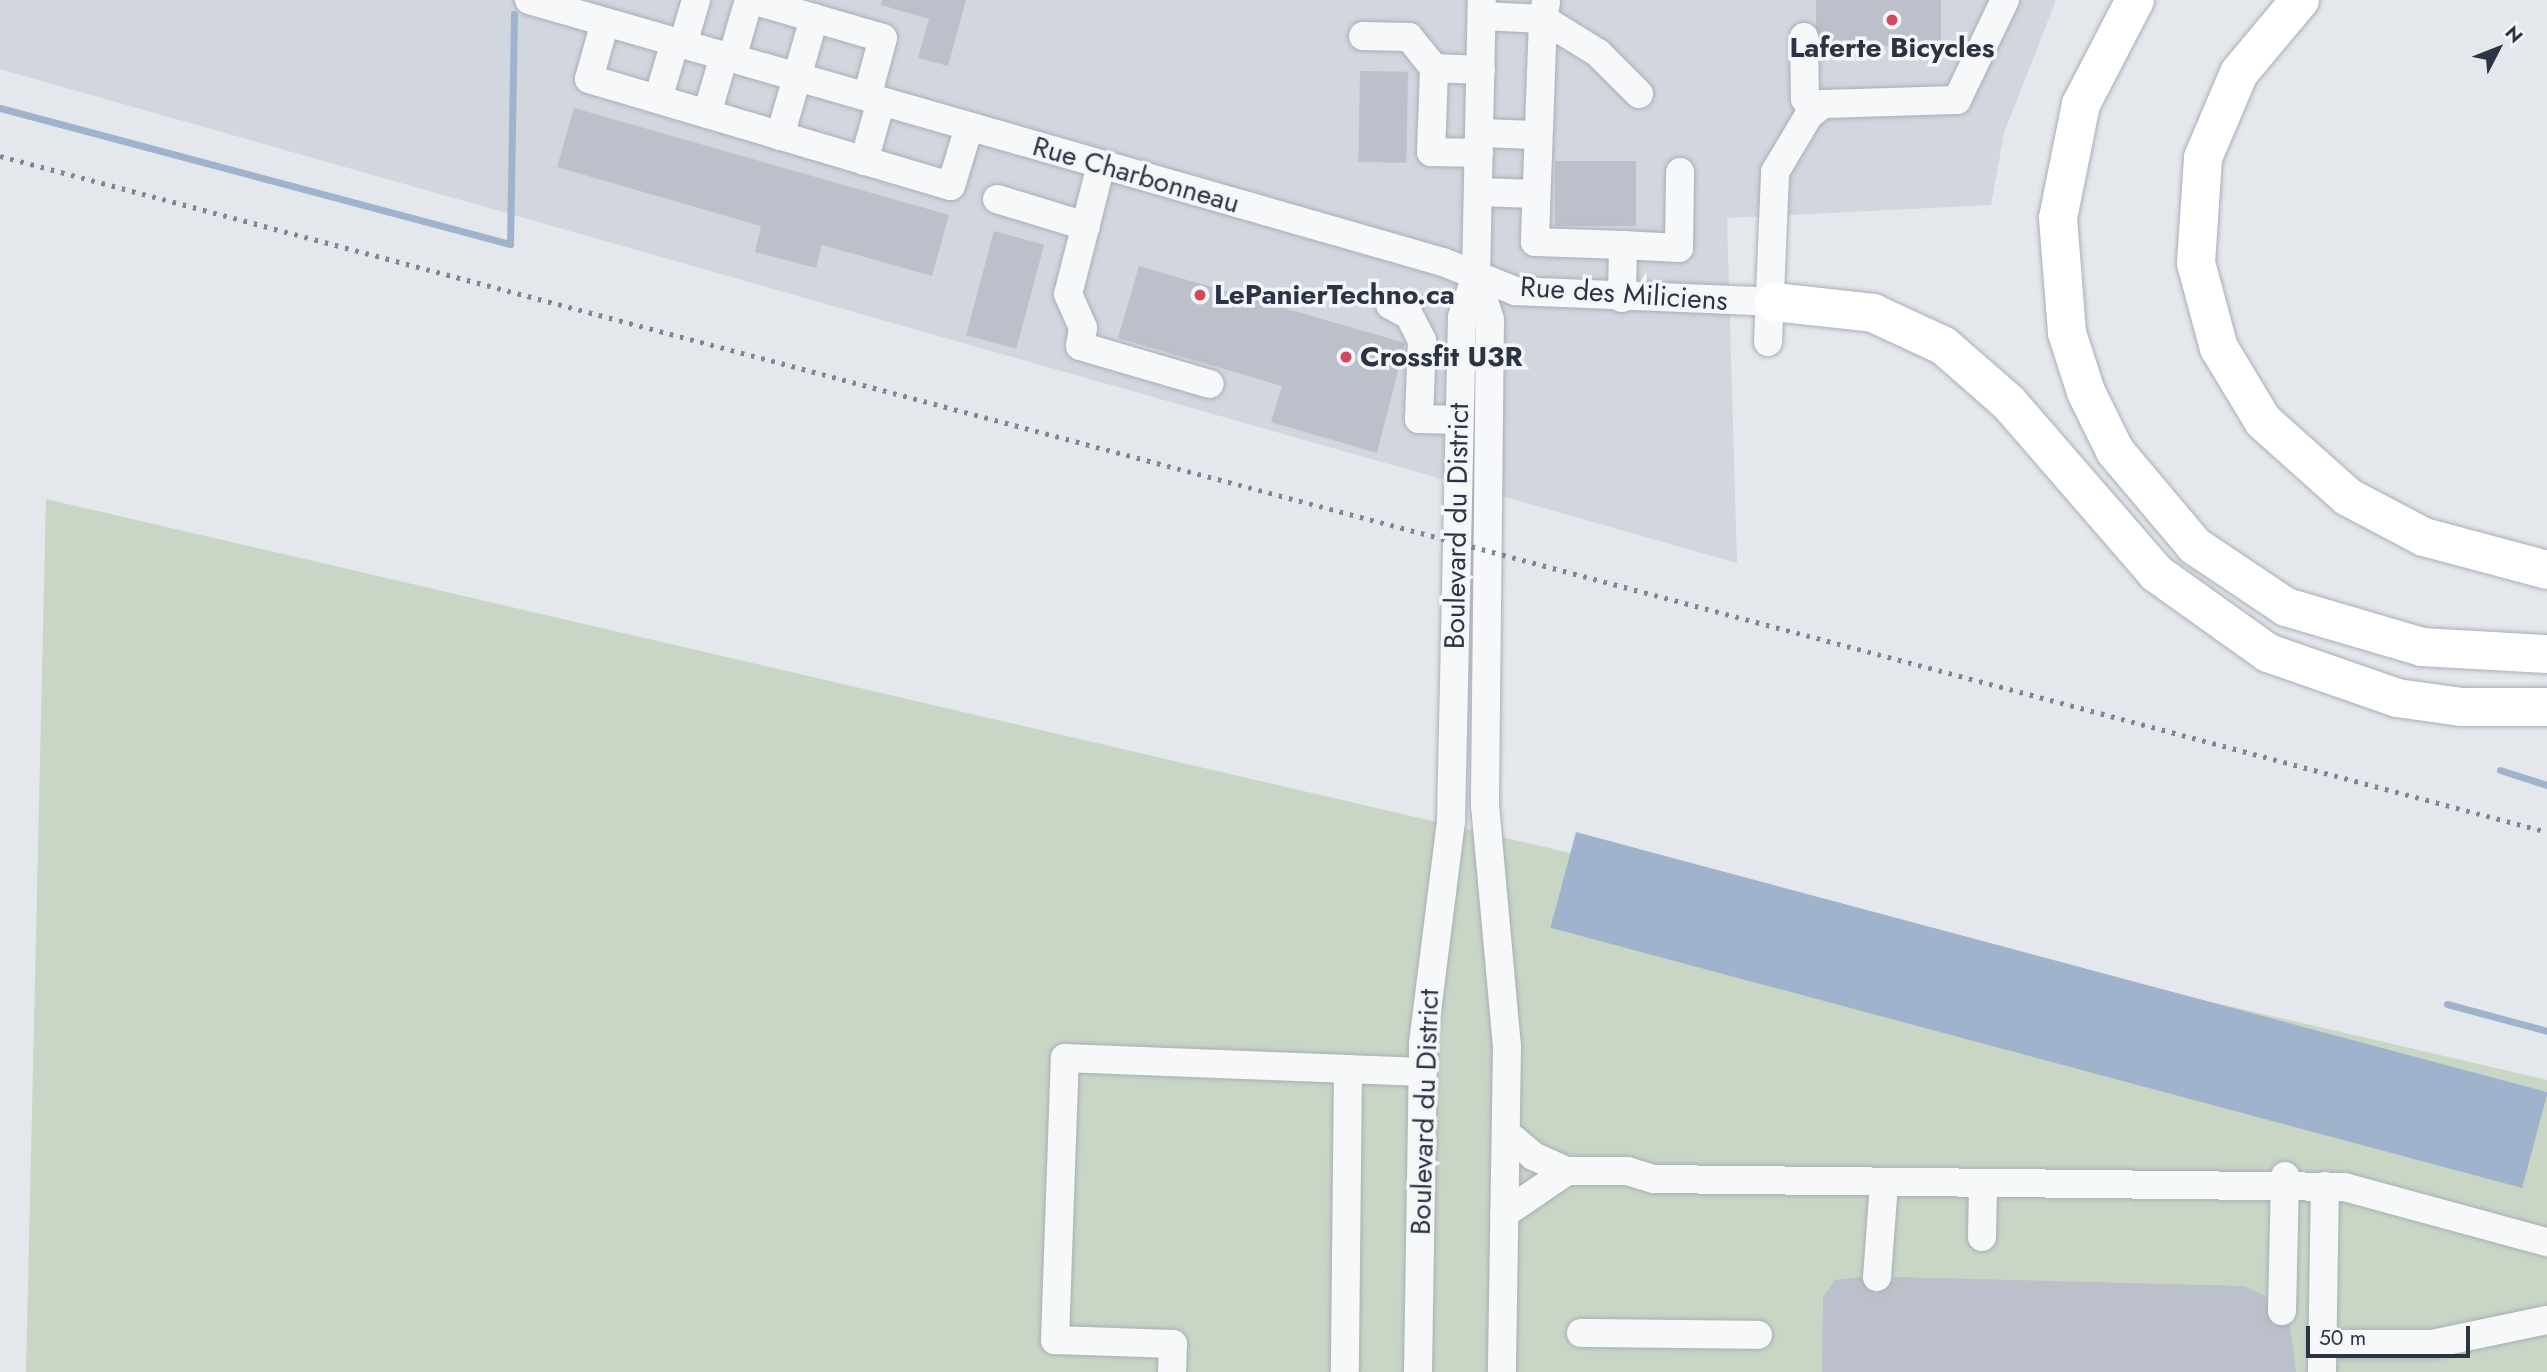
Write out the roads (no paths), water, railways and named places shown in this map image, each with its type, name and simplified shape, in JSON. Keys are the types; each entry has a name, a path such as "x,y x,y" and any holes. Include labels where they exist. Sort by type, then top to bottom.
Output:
{"highway":[{"path":"2135,0 2081,104 2058,218 2065,323 2086,392 2115,451 2194,546 2286,607 2422,647 2547,654"},
{"path":"2301,0 2239,74 2203,158 2196,262 2219,348 2270,430 2348,497 2424,537 2547,570"},
{"path":"1774,302 1872,313 1950,351 2009,403 2156,573 2268,653 2397,698 2473,708 2547,707"}],"street":[{"path":"658,99 696,0"},
{"path":"707,114 750,0 883,38 864,161"},
{"path":"1768,342 1774,302 1775,172 1813,111 1829,103 1952,103 1967,88 2005,0"},
{"name":"Rue Charbonneau","path":"544,2 615,16 679,43 1476,276"},
{"path":"1476,276 1482,8 1545,9 1598,54 1639,94"},
{"path":"1545,9 1537,135 1535,242 1679,248 1680,172"},
{"path":"615,16 589,79 951,186 969,127"},
{"path":"780,136 814,18"},
{"path":"1363,36 1409,37 1423,82 1419,127 1431,152 1537,135"},
{"path":"1804,37 1805,99 1813,111"},
{"path":"1423,82 1481,70"},
{"path":"1101,165 1068,294 1083,328 1080,346 1210,384"},
{"path":"1478,192 1536,194"},
{"path":"997,199 1086,226"},
{"path":"1622,298 1623,245"},
{"name":"Rue des Miliciens","path":"1476,276 1515,290 1622,298 1774,302"},
{"name":"Boulevard du District","path":"1418,1372 1422,1072 1452,803 1463,309 1476,276"},
{"name":"Boulevard du District","path":"1476,276 1490,320 1485,806 1506,1026 1502,1372"},
{"path":"1390,305 1409,315 1422,340 1419,419 1459,420"},
{"path":"1172,1372 1173,1344 1055,1340 1065,1058 1422,1072"},
{"path":"1345,1372 1348,1069"},
{"path":"1506,1133 1532,1156 1567,1171 1627,1171 1654,1179 1983,1184 2276,1180 2325,1186 2547,1242"},
{"path":"1504,1214 1567,1171"},
{"path":"2273,1303 2276,1180"},
{"path":"1877,1277 1884,1183"},
{"path":"1982,1237 1983,1184"},
{"path":"2322,1372 2325,1186"},
{"path":"2322,1344 2432,1344 2547,1321"},
{"path":"1581,1333 1758,1335"}],"water":[{"path":"1576,832 2547,1092 2522,1188 1550,928"}],"waterway":[{"path":"0,108 510,244 514,14"},
{"path":"2500,770 2547,785"},
{"path":"2447,1004 2547,1031"}],"railway":[{"path":"0,156 2547,832"}],"place":[{"name":"Laferte Bicycles","path":"1892,20"},
{"name":"LePanierTechno.ca","path":"1200,295"},
{"name":"Crossfit U3R","path":"1346,357"}]}
